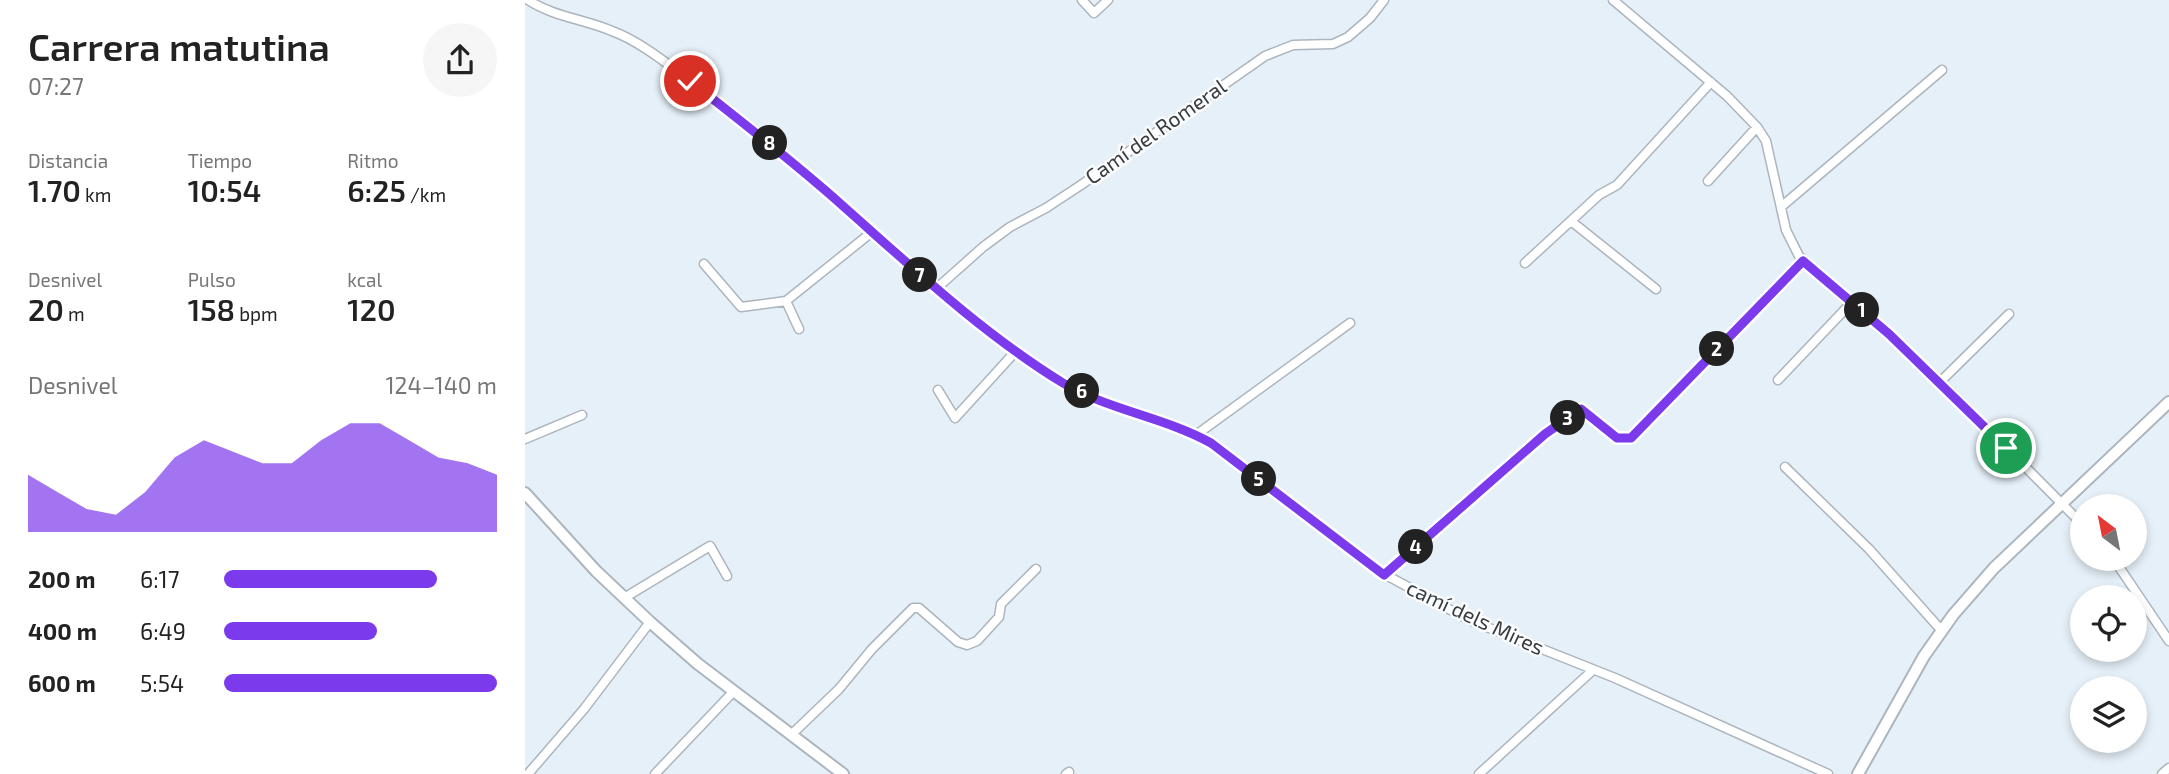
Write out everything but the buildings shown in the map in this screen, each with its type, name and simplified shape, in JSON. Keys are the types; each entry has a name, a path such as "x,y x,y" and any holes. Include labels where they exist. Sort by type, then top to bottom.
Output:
{"main road":[{"path":"1858,774 1924,656 1994,568 2169,402"},
{"path":"525,493 650,622 698,664 843,774"}],"street":[{"name":"camí dels Mires","path":"528,0 553,14 614,31 650,53 787,157 937,288 1016,351 1066,384 1196,435 1225,452 1384,575 1469,620 1593,670 1828,774"},
{"path":"1083,0 1094,13 1108,0"},
{"name":"Camí del Romeral","path":"937,288 1010,227 1081,185 1265,57 1293,45 1333,44 1348,37 1370,18 1384,0"},
{"path":"1612,0 1711,82 1747,114 1757,127 1766,141 1772,161 1786,230 1803,261 1853,302 1940,382 2070,512"},
{"path":"1781,207 1941,71"},
{"path":"1525,263 1599,195 1617,185 1711,82"},
{"path":"1708,181 1757,127"},
{"path":"1571,220 1656,289"},
{"path":"704,264 741,307 786,301 871,232"},
{"path":"1384,575 1545,434 1581,409 1617,438 1631,438 1803,261"},
{"path":"786,301 799,329"},
{"path":"1779,380 1853,302"},
{"path":"1940,382 2009,314"},
{"path":"1196,435 1350,323"},
{"path":"938,390 955,418 1016,351"},
{"path":"525,439 582,415"},
{"path":"1784,467 1869,550 1942,631"},
{"path":"624,598 710,546 727,576"},
{"path":"792,734 839,689 872,649 913,608 919,608 958,642 967,645 977,641 999,617 1001,604 1037,569"},
{"path":"2122,571 2169,641"},
{"path":"528,774 584,709 650,622"},
{"path":"1479,774 1593,670"},
{"path":"655,774 734,691"},
{"path":"2162,774 2169,768"}],"route":[{"path":"690,81 787,157 966,313 1027,359 1066,384 1186,430 1211,443 1384,575 1545,434 1581,409 1617,438 1631,438 1803,261 1889,334 2006,448"}]}
